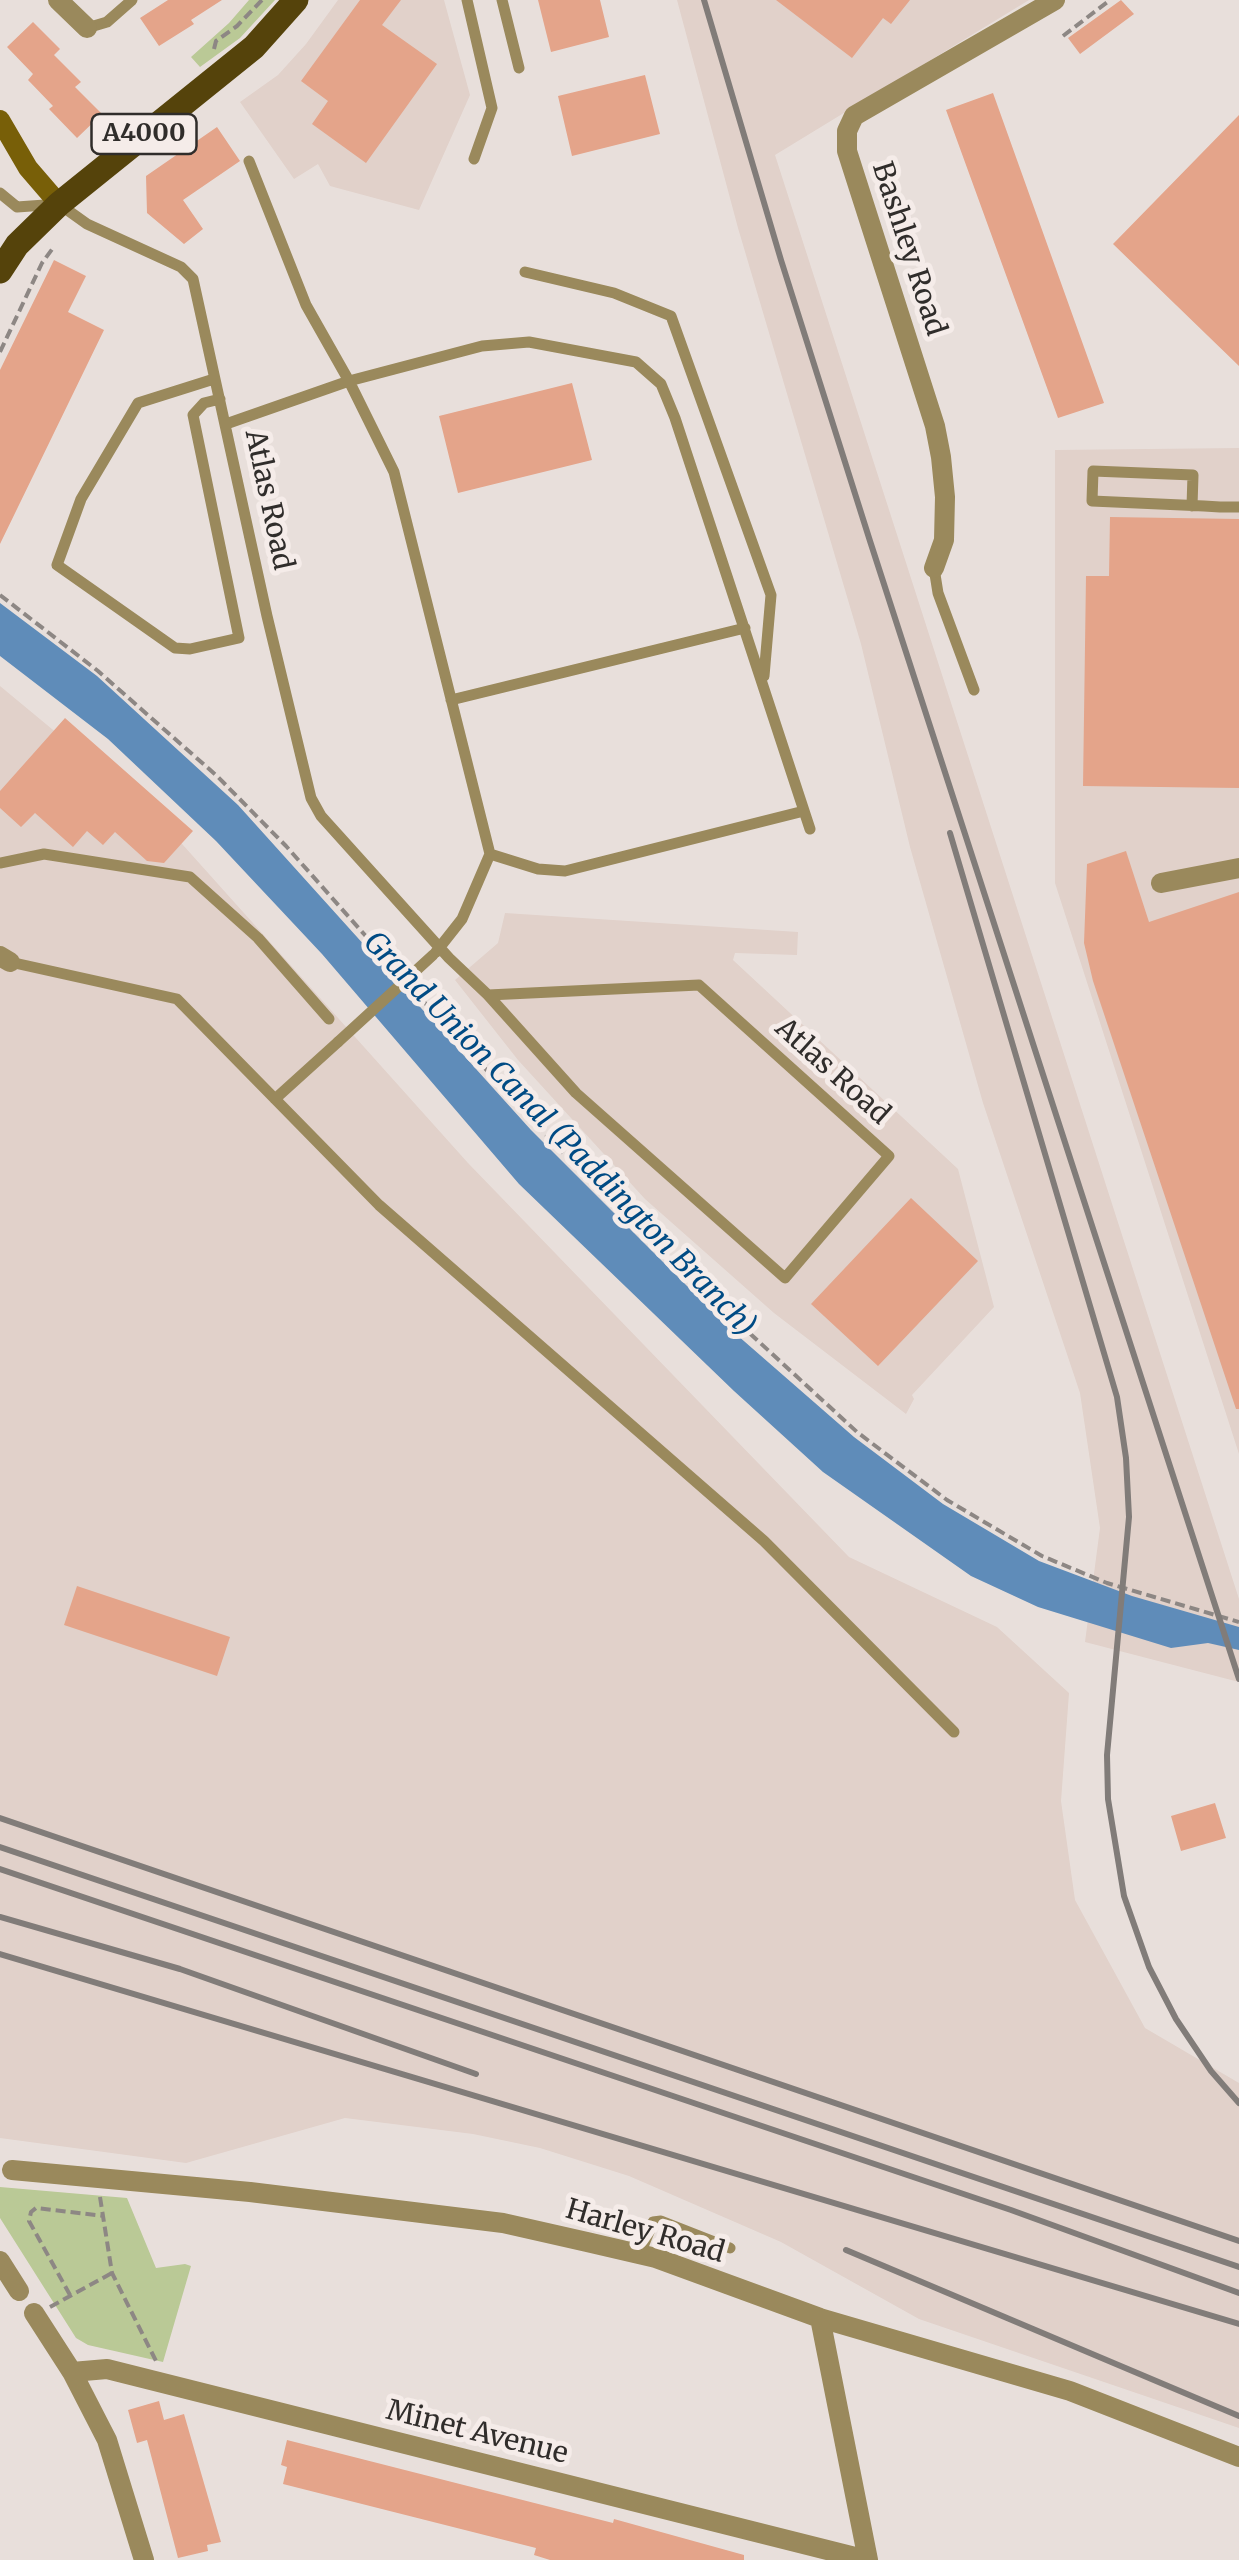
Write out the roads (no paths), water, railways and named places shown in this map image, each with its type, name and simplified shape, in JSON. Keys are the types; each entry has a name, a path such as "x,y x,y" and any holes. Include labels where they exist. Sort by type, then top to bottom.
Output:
{"main road":[{"name":"A4000","path":"0,272 17,245 60,204 243,57 296,0"}],"street":[{"path":"58,0 87,28"},
{"name":"Bashley Road","path":"934,568 944,540 946,497 935,426 848,152 847,131 854,116 1056,0"},
{"path":"0,120 39,183 60,204"},
{"path":"1161,883 1239,868"},
{"name":"Harley Road","path":"12,2170 250,2192 503,2224 640,2254 820,2318 1070,2391 1239,2456"},
{"path":"40,2311 106,2440 144,2560"},
{"path":"820,2318 867,2560"},
{"name":"Minet Avenue","path":"72,2372 106,2368 867,2560"}],"lane":[{"path":"87,28 107,22 132,0"},
{"path":"466,0 492,108 474,158"},
{"path":"502,0 519,68"},
{"path":"248,161 306,304 394,472 490,854 462,918 437,952 276,1099"},
{"path":"0,193 17,207 60,204"},
{"name":"Atlas Road","path":"60,204 87,224 180,267 193,279 311,798 320,816 437,952 488,995 576,1093 785,1278 889,1156 699,985 488,995"},
{"path":"524,272 614,293 670,316 771,594 763,686"},
{"path":"226,424 349,381 482,346 529,342 636,362 661,384 675,418 810,830"},
{"path":"214,379 138,403 81,500 56,566 174,648 240,638 193,415 204,403 220,399"},
{"path":"1192,506 1193,476 1093,472 1092,501 1192,506 1239,507"},
{"path":"934,568 938,593 974,690"},
{"path":"451,700 744,628"},
{"path":"490,854 538,870 565,871 804,811"},
{"path":"0,864 44,854 190,877 258,938 330,1018"},
{"path":"5,959 177,999 379,1204 764,1540 954,1732"},
{"path":"640,2254 653,2222 660,2221 730,2248"},
{"path":"7,2279 40,2311"}],"water":[{"path":"0,603 97,676 238,805 531,1130 729,1328 854,1437 943,1504 1039,1561 1132,1596 1239,1627 1239,1650 1208,1643 1171,1648 1038,1607 971,1576 823,1472 519,1184 322,954 216,841 108,739 0,656"}],"railway":[{"path":"704,0 870,541 1239,1679"},
{"path":"950,833 1117,1397 1129,1517 1107,1755 1108,1799 1124,1896 1149,1967 1176,2019 1211,2071 1239,2103"},
{"path":"0,1818 1239,2241"},
{"path":"0,1847 1239,2267"},
{"path":"0,1869 1011,2210 1239,2293"},
{"path":"0,1917 180,1969 476,2074"},
{"path":"0,1954 1239,2324"},
{"path":"846,2250 1239,2416"}],"water label":[{"name":"Grand Union Canal (Paddington Branch)","path":"559,1135"}]}
